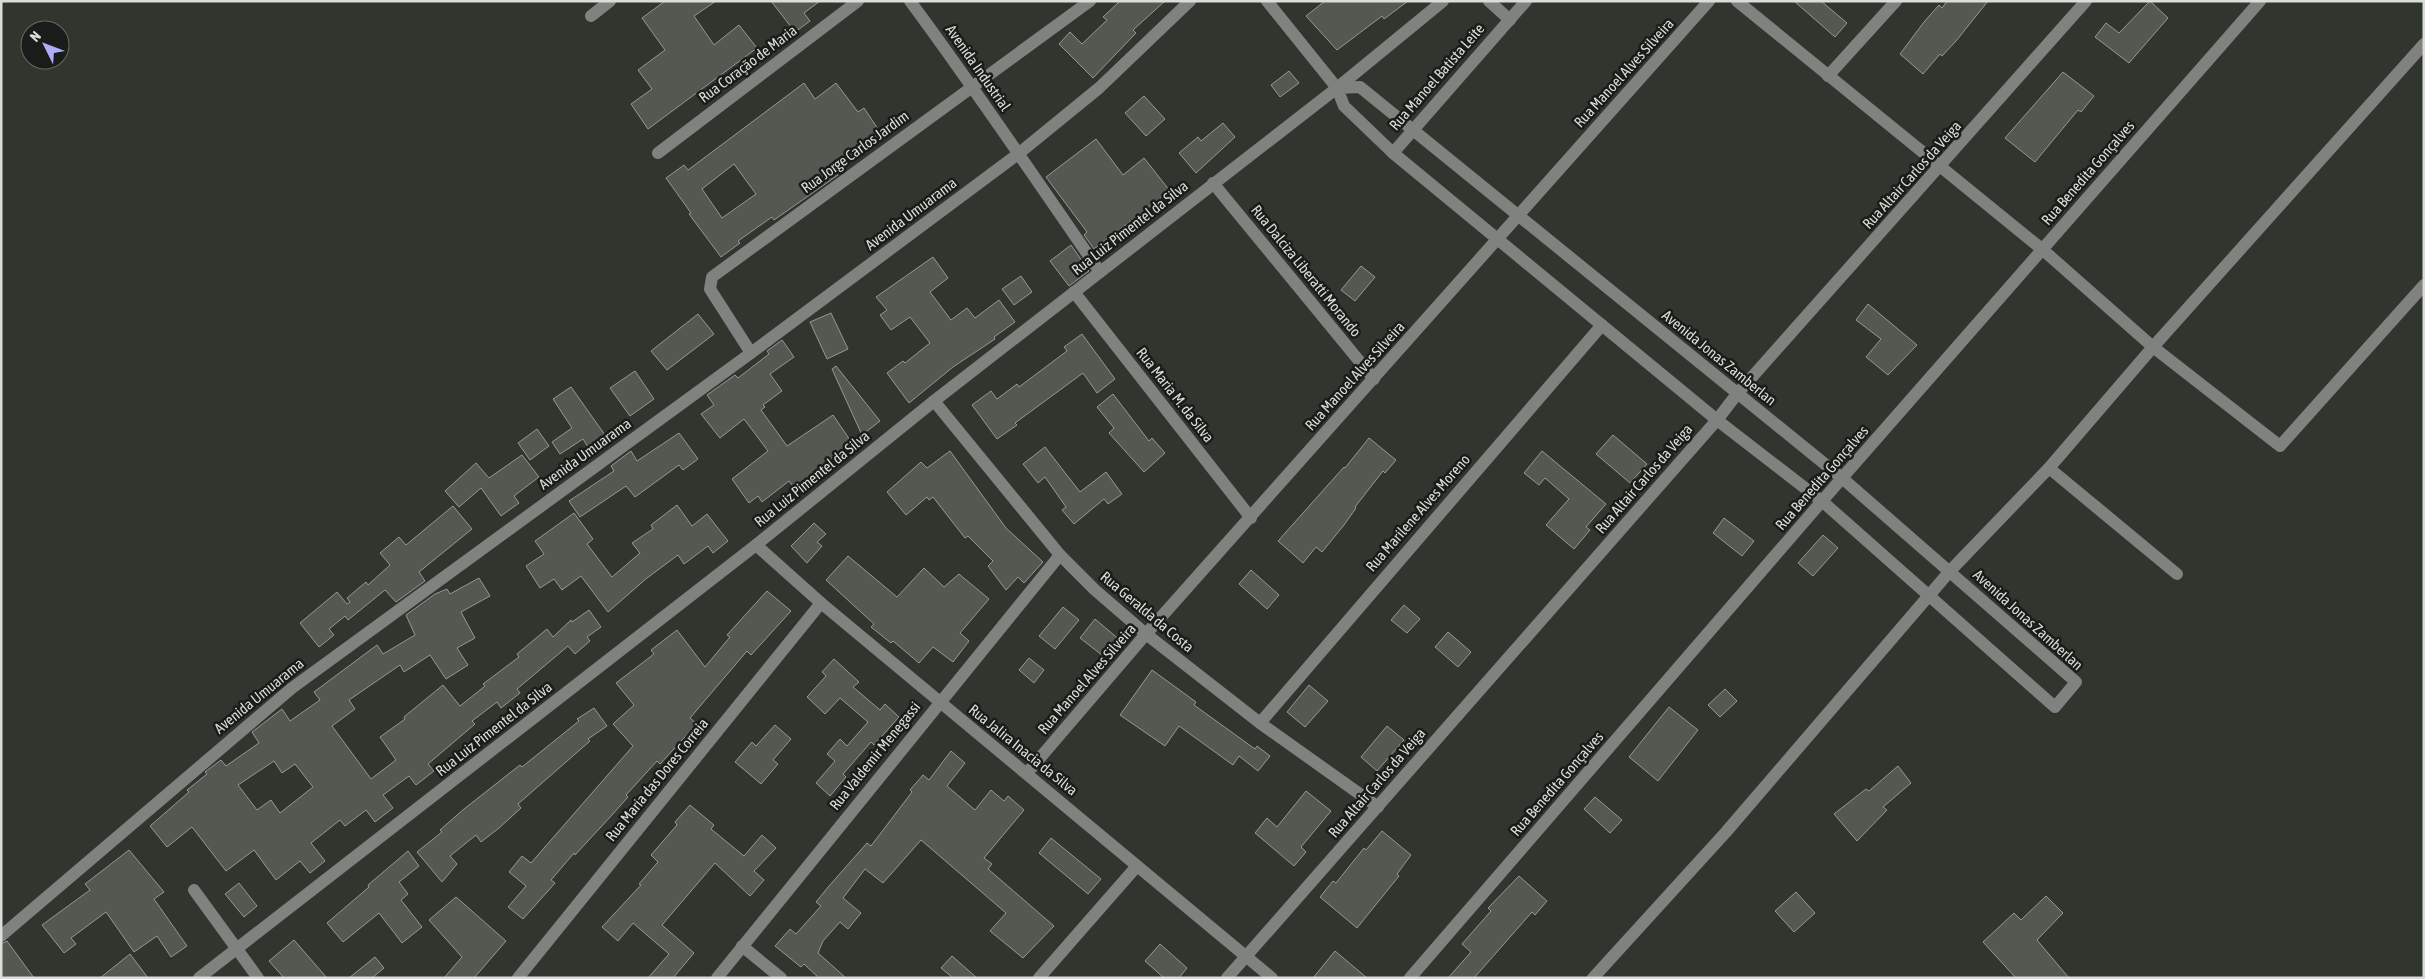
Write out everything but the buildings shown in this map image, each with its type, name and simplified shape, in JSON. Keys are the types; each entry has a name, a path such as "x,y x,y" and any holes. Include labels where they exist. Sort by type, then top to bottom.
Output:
{"street":[{"path":"591,16 610,1"},
{"name":"Rua Coração de Maria","path":"658,153 858,1"},
{"name":"Avenida Industrial","path":"910,1 973,86 1100,272"},
{"name":"Rua Jorge Carlos Jardim","path":"752,353 710,288 712,277 1090,1"},
{"name":"Avenida Umuarama","path":"1,936 292,688 752,353 1018,154 1099,88 1190,1"},
{"path":"1267,1 1337,88"},
{"name":"Rua Luiz Pimentel da Silva","path":"199,978 756,545 934,401 1337,88 1443,1"},
{"path":"1489,1 1510,20"},
{"name":"Rua Manoel Batista Leite","path":"1393,153 1412,129 1526,1"},
{"name":"Rua Manoel Alves Silveira","path":"1027,773 1146,634 1374,380 1709,1"},
{"path":"1737,1 2043,250 2153,347 2280,446 2424,285"},
{"path":"1828,76 1896,1"},
{"name":"Rua Altair Carlos da Veiga","path":"1227,978 1738,394 2086,1"},
{"name":"Rua Benedita Gonçalves","path":"1410,978 1842,478 2260,1"},
{"path":"1593,978 1726,832 1950,572 2049,468 2153,347 2424,44"},
{"name":"Avenida Jonas Zamberlan","path":"1360,87 1412,129 1518,217 1842,478 2076,682 2055,707 1823,502 1717,420 1393,153 1344,106 1337,88 1360,87"},
{"name":"Rua Dalciza Liberatti Morando","path":"1213,183 1374,380"},
{"name":"Rua Maria M. da Silva","path":"1074,292 1251,518"},
{"name":"Rua Marilene Alves Moreno","path":"1260,722 1602,325"},
{"name":"Rua Geralda da Costa","path":"934,401 1060,555 1095,590 1146,634 1260,722 1378,807"},
{"path":"2049,468 2177,574"},
{"name":"Rua Jalira Inacia da Silva","path":"756,545 821,603 1272,978"},
{"name":"Rua Valdemir Menegassi","path":"717,978 1060,555"},
{"name":"Rua Maria das Dores Correia","path":"518,978 821,603"},
{"path":"1040,978 1137,866"},
{"path":"194,890 258,978"},
{"path":"742,946 781,978"}]}
